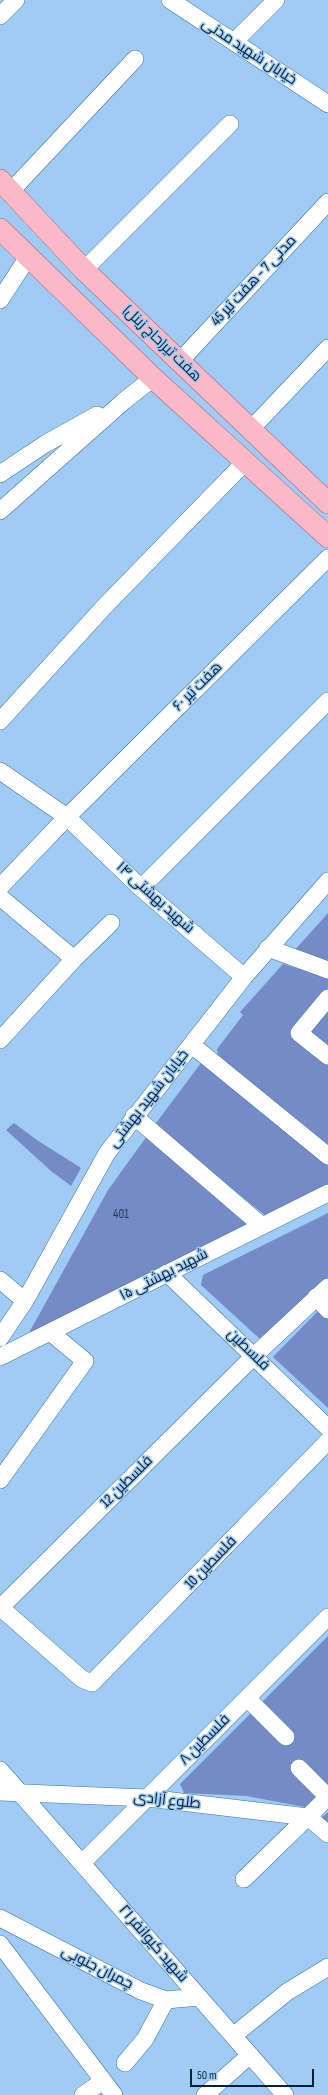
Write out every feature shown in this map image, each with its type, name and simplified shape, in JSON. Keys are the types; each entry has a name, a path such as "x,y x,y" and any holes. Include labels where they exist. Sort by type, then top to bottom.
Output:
{"main road":[{"name":"هفت تیر(حاج زینل)","path":"5,186 84,270 328,503"},
{"name":"هفت تیر(حاج زینل)","path":"0,229 153,378 328,537"}],"street":[{"path":"0,16 16,0"},
{"name":"خیابان شهید مدنی","path":"170,0 328,104"},
{"path":"234,42 276,0"},
{"path":"5,186 135,59"},
{"path":"84,270 230,124"},
{"name":"مدنی 7 - هفت تیر 45","path":"180,361 328,202"},
{"path":"0,300 28,257"},
{"path":"251,429 328,348"},
{"path":"0,511 124,401 153,378"},
{"path":"0,474 45,444 124,401"},
{"path":"0,721 103,608 246,461"},
{"name":"هفت تیر ۶۰","path":"0,887 68,817 328,558"},
{"path":"141,888 328,701"},
{"name":"شهید بهشتی ۱۴","path":"0,771 68,817 141,888 244,977"},
{"name":"خیابان شهید بهشتی","path":"0,1338 25,1301 107,1153 134,1116 192,1045 244,977 328,881"},
{"path":"0,896 74,959"},
{"path":"0,1040 74,959 111,923"},
{"path":"268,948 328,970"},
{"path":"328,998 299,1033 328,1056"},
{"path":"192,1045 328,1156"},
{"path":"134,1116 262,1226"},
{"name":"شهید بهشتی ۱۵","path":"0,1357 328,1193"},
{"name":"فلسطین","path":"167,1273 328,1428"},
{"path":"0,1280 25,1301"},
{"path":"322,1292 328,1310"},
{"name":"فلسطین 12","path":"0,1608 254,1356 322,1292"},
{"path":"0,1480 85,1361 50,1332"},
{"name":"فلسطین 10","path":"0,1608 82,1679 92,1683 328,1441"},
{"name":"فلسطین ۸","path":"82,1863 328,1617"},
{"path":"247,1698 286,1737"},
{"path":"244,1879 328,1797 299,1768"},
{"name":"شهید کیوانفر ۲۱","path":"0,1770 285,2095"},
{"name":"طلوع آزادی","path":"0,1792 147,1798 308,1817"},
{"path":"308,1817 328,1834"},
{"name":"چمران جنوبی","path":"0,1918 141,1991 166,2000 199,1997"},
{"path":"0,1944 114,2095"},
{"path":"233,2036 287,1992 328,1967"},
{"path":"125,2063 145,2039 166,2000"},
{"path":"205,2095 250,2055"},
{"path":"83,2095 103,2081"}],"building":[{"path":"328,913 328,964 293,952 302,942"},
{"path":"283,964 328,978 328,991 296,1030 328,1060 328,1147 218,1055 217,1049 243,1015 240,1012"},
{"path":"328,1010 328,1053 305,1035"},
{"path":"201,1063 328,1166 328,1190 272,1221 157,1128 156,1123"},
{"path":"14,1123 37,1140 81,1168 71,1186 51,1171 6,1130"},
{"path":"147,1136 256,1226 35,1337 30,1331 108,1190"},
{"path":"328,1213 328,1280 261,1340 201,1285 203,1275"},
{"path":"322,1307 328,1313 328,1408 273,1357"},
{"path":"328,1636 328,1784 305,1807 246,1796 184,1793 180,1784"},
{"path":"328,1812 328,1824 321,1818"}]}
